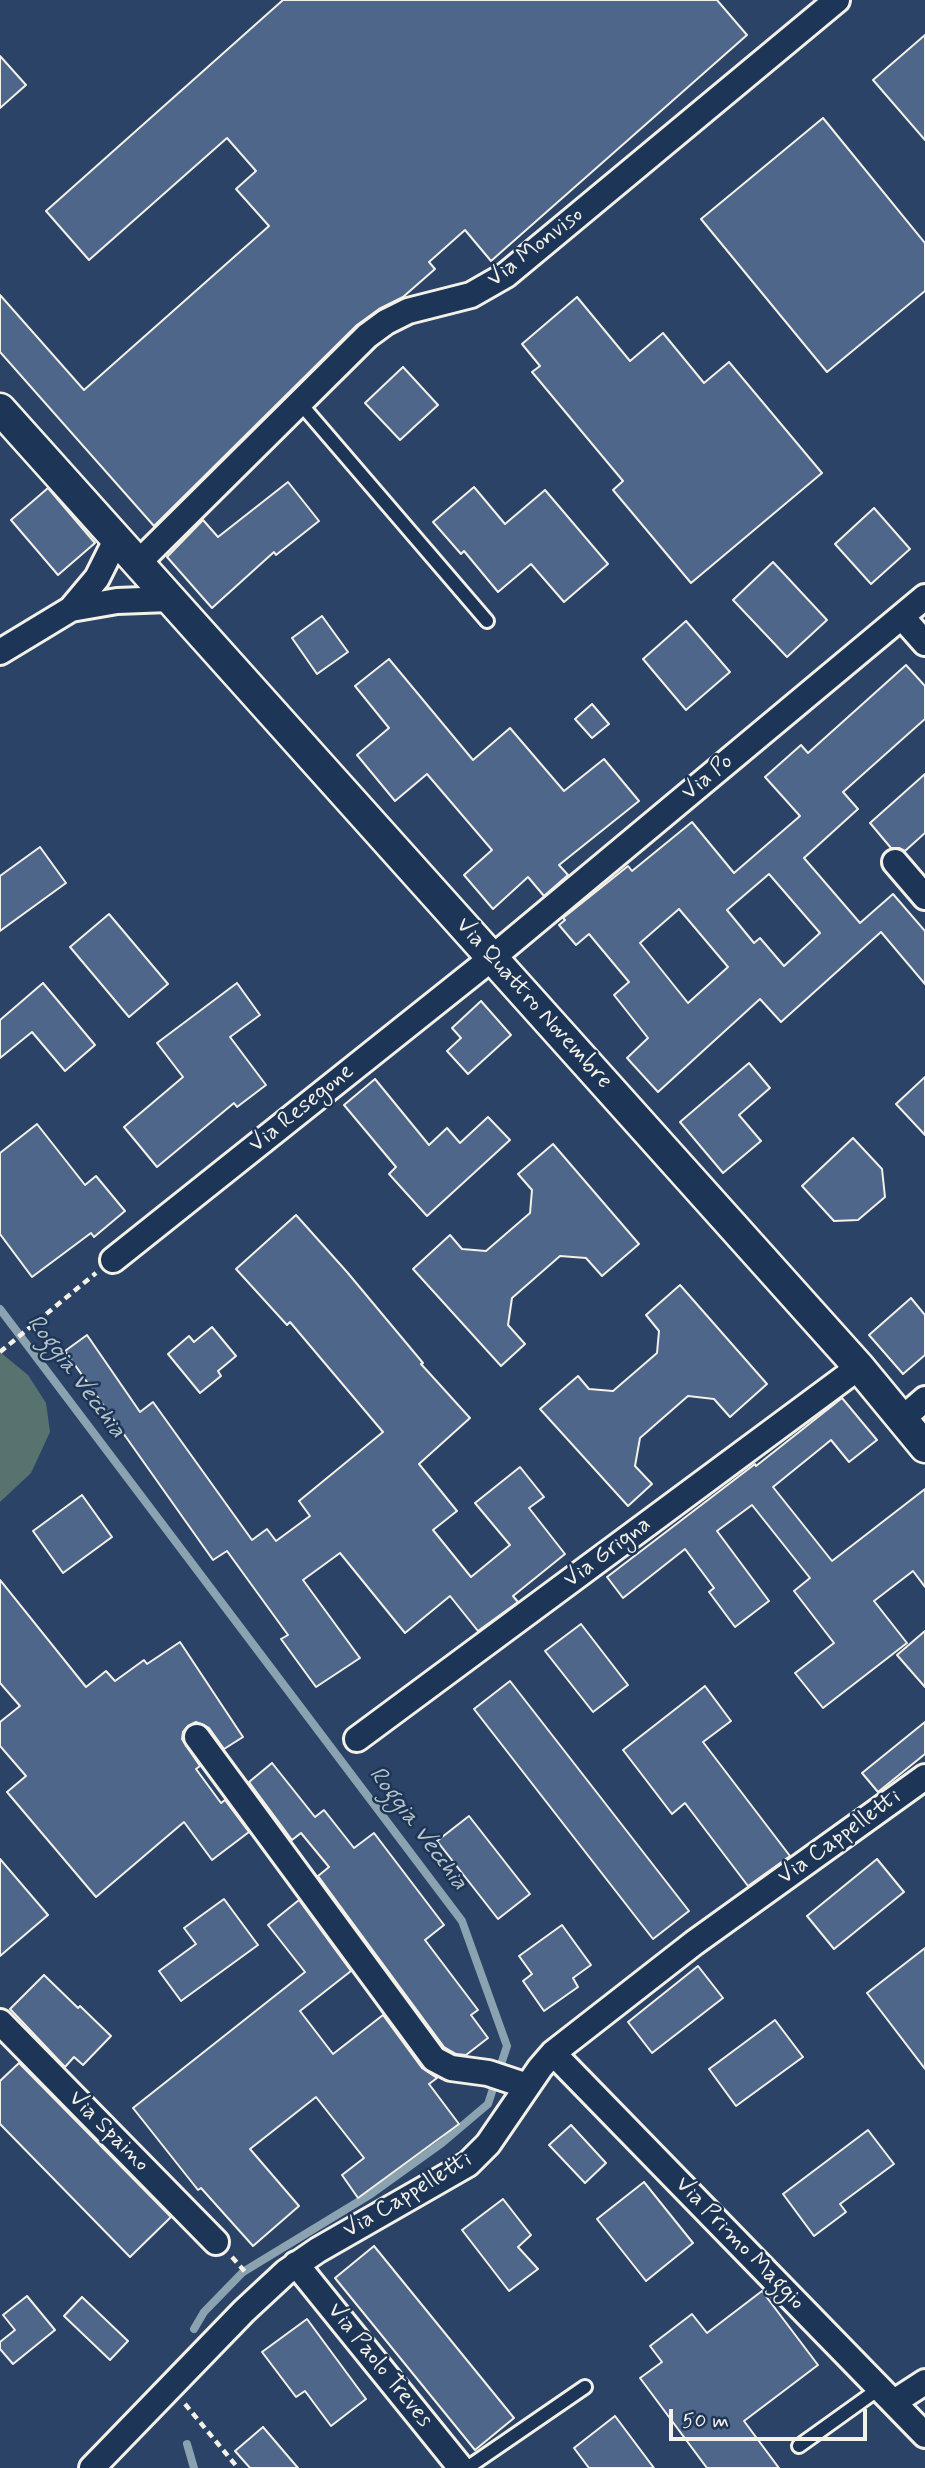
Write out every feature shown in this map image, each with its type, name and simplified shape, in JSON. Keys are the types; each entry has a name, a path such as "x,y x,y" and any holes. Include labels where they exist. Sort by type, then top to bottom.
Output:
{"street":[{"name":"Via Monviso","path":"138,563 350,351 386,322 414,309 471,295 506,275 837,0"},
{"name":"Via Quattro Novembre","path":"0,409 859,1367 925,1447"},
{"path":"0,652 71,609 97,578 117,538"},
{"name":"Via Po","path":"492,958 925,597"},
{"path":"71,609 117,601 169,599"},
{"path":"902,617 925,643"},
{"path":"895,862 925,897"},
{"name":"Via Resegone","path":"113,1259 492,958"},
{"name":"Via Grigna","path":"357,1739 859,1367"},
{"path":"902,1419 925,1399"},
{"path":"197,1737 429,2053 445,2066 508,2079"},
{"name":"Via Cappelletti","path":"92,2468 244,2311 296,2264 468,2164 488,2144 508,2079 552,2053 694,1943 925,1777"},
{"name":"Via Spaino","path":"0,2022 223,2249"},
{"name":"Via Primo Maggio","path":"552,2053 925,2435"},
{"name":"Via Paolo Treves","path":"296,2264 461,2468"},
{"path":"887,2395 925,2382"}],"lane":[{"path":"299,401 487,621"},
{"path":"467,2468 585,2387"},
{"path":"799,2446 887,2395"}],"path":[{"path":"0,1352 113,1259"},
{"path":"223,2249 255,2281"},
{"path":"171,2387 238,2468"}],"green space":[{"path":"0,1352 28,1375 46,1403 50,1432 31,1473 0,1502"}],"building":[{"path":"283,0 717,0 747,35 491,261 465,230 429,262 435,269 403,297 379,309 357,325 154,526 0,352 0,295 84,390 269,226 236,189 256,171 227,138 89,260 46,211"},
{"path":"925,35 925,140 873,80"},
{"path":"0,56 26,85 0,108"},
{"path":"823,118 925,243 925,291 827,372 701,219"},
{"path":"577,297 630,361 663,333 704,383 729,362 822,473 691,583 613,490 623,481 532,372 540,366 522,344"},
{"path":"403,367 438,405 400,440 365,403"},
{"path":"288,482 319,521 276,555 274,552 212,608 167,557 203,520 218,537"},
{"path":"474,487 505,524 545,490 608,564 564,602 531,564 498,592 464,551 461,554 433,522"},
{"path":"48,488 95,543 58,575 11,520"},
{"path":"874,508 910,549 871,584 835,544"},
{"path":"773,562 827,620 787,657 733,600"},
{"path":"322,616 348,652 317,674 292,638"},
{"path":"686,621 730,672 686,710 643,659"},
{"path":"389,659 473,760 510,728 564,791 604,759 639,801 559,865 568,875 544,896 528,877 493,909 464,875 492,850 427,774 395,801 357,755 389,728 355,686"},
{"path":"906,665 925,686 925,719 843,792 858,809 804,858 860,923 893,894 925,931 925,984 881,932 781,1022 760,999 658,1092 627,1058 648,1038 614,995 629,982 589,934 576,945 559,925 565,920 563,918 628,866 632,871 692,822 734,873 800,816 765,777 801,745 808,753","holes":["769,874 820,933 784,966 760,938 754,943 727,910","679,909 728,967 688,1003 640,943"]},
{"path":"592,704 609,724 592,738 575,719"},
{"path":"925,774 925,833 905,851 891,848 870,823"},
{"path":"40,847 66,883 0,931 0,876"},
{"path":"109,914 168,984 129,1017 70,947"},
{"path":"43,983 95,1045 65,1071 32,1032 0,1058 0,1020"},
{"path":"237,983 260,1015 230,1037 266,1085 237,1107 234,1103 157,1167 124,1127 183,1077 157,1043"},
{"path":"481,1001 511,1035 468,1074 447,1051 461,1038 452,1028"},
{"path":"749,1063 770,1088 739,1115 761,1141 723,1173 680,1122"},
{"path":"925,1077 925,1135 896,1104"},
{"path":"375,1079 429,1145 447,1128 460,1143 488,1117 510,1140 427,1216 389,1174 396,1167 344,1105"},
{"path":"37,1124 85,1185 96,1176 125,1211 94,1237 91,1233 32,1277 0,1234 0,1153"},
{"path":"853,1138 882,1169 885,1197 858,1220 834,1221 802,1186"},
{"path":"553,1144 639,1244 602,1276 586,1258 560,1256 512,1298 508,1325 525,1344 501,1366 413,1269 450,1235 462,1249 486,1251 530,1213 532,1190 518,1174"},
{"path":"296,1215 470,1418 419,1464 457,1511 433,1530 471,1577 510,1545 475,1503 520,1467 544,1497 529,1508 565,1554 513,1596 518,1602 478,1631 450,1596 405,1633 340,1553 303,1580 360,1658 316,1687 281,1639 288,1635 227,1551 213,1560 65,1351 87,1335 140,1412 153,1402 252,1540 267,1529 276,1541 310,1516 299,1501 383,1432 290,1322 287,1325 236,1269"},
{"path":"680,1285 767,1384 730,1417 714,1399 688,1396 640,1438 635,1466 652,1484 628,1506 540,1409 578,1376 589,1389 613,1391 657,1353 659,1331 646,1315"},
{"path":"911,1298 925,1315 925,1355 903,1374 869,1335"},
{"path":"212,1327 236,1356 218,1371 221,1376 200,1393 168,1354 189,1336 194,1342"},
{"path":"842,1398 877,1440 849,1462 831,1440 773,1487 832,1561 925,1489 925,1587 913,1571 874,1601 907,1643 823,1708 795,1673 834,1643 794,1591 810,1578 752,1505 717,1531 769,1601 735,1627 709,1592 714,1588 685,1549 623,1598 607,1577"},
{"path":"82,1495 112,1537 63,1573 33,1531"},
{"path":"0,1580 86,1687 106,1671 115,1681 144,1660 147,1664 180,1642 243,1737 224,1749 209,1728 196,1722 183,1732 182,1739 200,1766 196,1769 221,1803 225,1800 249,1832 212,1860 184,1822 96,1897 7,1792 26,1776 0,1746 0,1722 20,1706 0,1683"},
{"path":"581,1624 628,1685 593,1712 545,1651"},
{"path":"925,1631 925,1687 897,1655"},
{"path":"510,1681 689,1911 653,1939 474,1709"},
{"path":"705,1686 731,1721 703,1742 790,1856 748,1886 685,1803 672,1814 623,1750"},
{"path":"925,1722 925,1754 878,1792 862,1773"},
{"path":"272,1763 315,1817 324,1810 354,1848 374,1833 444,1925 425,1940 478,2010 471,2015 488,2038 466,2055 456,2054 444,2047 318,1876 329,1867 301,1833 292,1840 249,1782"},
{"path":"469,1816 530,1894 498,1919 437,1841"},
{"path":"0,1859 48,1915 0,1956"},
{"path":"877,1859 904,1892 834,1949 807,1916"},
{"path":"224,1899 258,1945 181,2001 159,1971 196,1944 184,1928"},
{"path":"299,1900 351,1971 300,2011 333,2054 383,2015 422,2068 437,2078 429,2084 459,2124 358,2198 342,2175 364,2158 316,2097 250,2149 299,2206 253,2246 201,2188 198,2190 133,2108 305,1972 268,1925"},
{"path":"562,1925 591,1965 573,1978 578,1987 544,2011 523,1981 532,1974 519,1956"},
{"path":"925,1948 925,2069 867,1993"},
{"path":"698,1966 723,1998 652,2053 628,2022"},
{"path":"44,1975 111,2036 83,2065 74,2057 65,2067 10,2009"},
{"path":"775,2020 803,2057 736,2106 709,2069"},
{"path":"19,2063 171,2217 130,2257 0,2124 0,2081"},
{"path":"571,2125 606,2163 585,2183 549,2145"},
{"path":"868,2130 894,2164 840,2204 846,2212 814,2236 783,2194"},
{"path":"644,2182 693,2243 646,2281 597,2219"},
{"path":"503,2199 531,2235 518,2247 538,2269 509,2291 462,2230"},
{"path":"374,2246 514,2418 475,2450 335,2278"},
{"path":"762,2291 818,2365 744,2421 779,2468 707,2468 640,2378 662,2362 650,2346 692,2314 707,2333"},
{"path":"27,2296 55,2330 13,2364 0,2349 0,2342 15,2330 3,2315"},
{"path":"82,2297 128,2341 110,2360 64,2316"},
{"path":"307,2319 366,2399 331,2426 305,2391 296,2397 262,2352"},
{"path":"615,2416 654,2468 589,2468 574,2448"},
{"path":"263,2427 298,2468 250,2468 235,2451"}],"waterway":[{"name":"Roggia Vecchia","path":"0,1309 462,1921 507,2046 488,2104 442,2143 371,2194 243,2272 204,2312 194,2329"},
{"name":"Roggia Vecchia","path":"187,2444 194,2468"}]}
